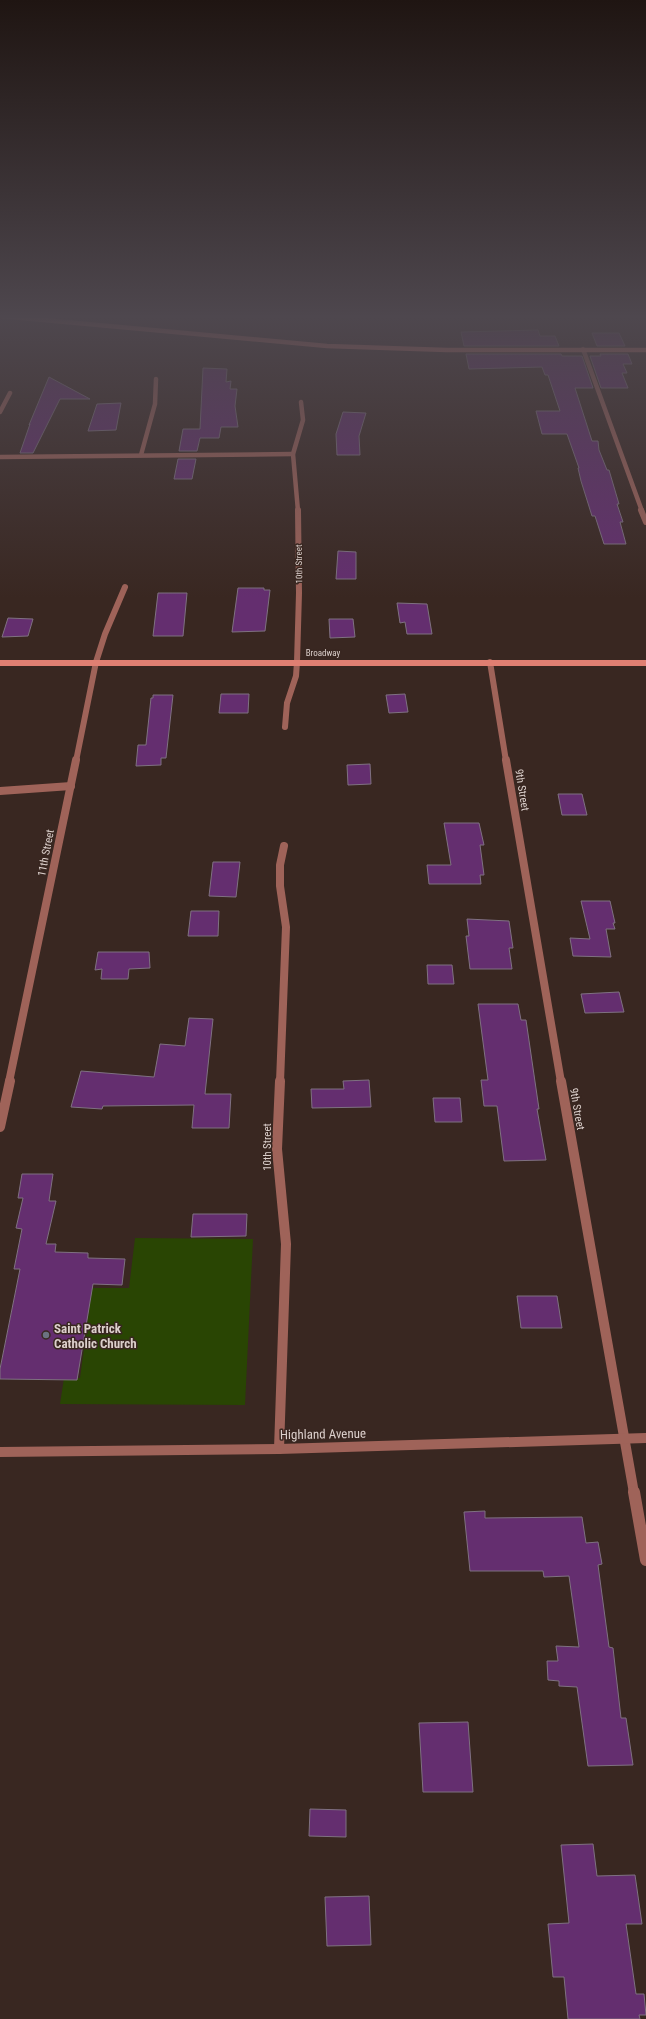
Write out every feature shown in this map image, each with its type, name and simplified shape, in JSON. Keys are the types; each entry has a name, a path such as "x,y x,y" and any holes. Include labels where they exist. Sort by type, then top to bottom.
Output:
{"street":[{"path":"141,455 154,409"},
{"name":"10th Street","path":"285,727 287,703 296,676 297,662 299,527 294,454 303,420 302,409"},
{"path":"605,409 646,522"},
{"path":"0,457 294,454"},
{"name":"11th Street","path":"0,1127 96,662 105,634 125,587"},
{"name":"9th Street","path":"490,662 532,916 646,1560"},
{"name":"Broadway","path":"0,663 646,663"},
{"path":"0,791 71,786"},
{"name":"10th Street","path":"279,1449 286,1244 277,1149 286,927 280,886 280,865 284,846"},
{"name":"Highland Avenue","path":"0,1452 279,1449 646,1438"}],"green space":[{"path":"135,1238 253,1239 245,1405 60,1404 64,1378 80,1378 92,1288 129,1288"}],"building":[{"path":"36,409 55,409 33,453 20,453 30,424 29,425"},
{"path":"95,409 120,409 116,430 88,431"},
{"path":"201,409 235,409 238,427 221,427 219,438 200,438 197,451 179,451 183,429 200,429"},
{"path":"559,409 582,409 592,441 598,441 599,450 607,470 609,470 619,504 617,504 623,522 620,522 626,544 604,544 595,516 592,516 581,481 579,468 567,434 542,434 536,411 560,411"},
{"path":"343,412 366,413 359,436 360,455 337,455 336,434"},
{"path":"178,459 196,459 192,479 174,479"},
{"path":"338,551 356,552 356,579 336,579"},
{"path":"238,588 264,588 264,590 270,590 265,631 232,632"},
{"path":"158,593 187,593 183,636 153,636"},
{"path":"397,603 427,604 432,634 407,634 405,622 400,623"},
{"path":"8,618 33,619 28,636 2,637"},
{"path":"329,619 353,619 355,637 330,638"},
{"path":"221,694 249,694 248,713 219,713"},
{"path":"405,694 408,712 389,713 386,695"},
{"path":"153,695 173,695 166,758 161,758 161,765 136,766 138,745 146,745 151,698 153,698"},
{"path":"370,764 371,784 348,785 347,765"},
{"path":"558,794 582,794 587,815 562,815"},
{"path":"444,823 479,823 484,845 480,845 484,875 480,875 481,884 429,884 427,865 451,865"},
{"path":"213,862 240,862 236,897 209,896"},
{"path":"581,901 610,901 615,923 613,923 615,929 606,929 611,957 573,956 570,938 590,939"},
{"path":"191,911 219,911 218,936 188,936"},
{"path":"467,919 509,921 513,948 509,948 512,969 470,969 466,936 469,936"},
{"path":"98,952 149,952 150,968 129,969 128,979 101,979 102,969 95,970"},
{"path":"427,965 452,965 454,984 428,984"},
{"path":"619,992 624,1012 585,1013 581,994"},
{"path":"478,1004 518,1004 521,1020 526,1020 539,1109 537,1109 546,1160 504,1161 497,1106 484,1106 481,1080 488,1080"},
{"path":"189,1018 213,1019 205,1094 231,1094 229,1128 192,1128 194,1105 103,1106 102,1109 71,1107 81,1071 154,1077 160,1044 185,1046"},
{"path":"369,1080 371,1107 312,1108 311,1089 344,1089 343,1081"},
{"path":"433,1098 460,1098 462,1122 435,1122"},
{"path":"22,1174 53,1174 49,1201 56,1201 46,1244 56,1244 55,1252 88,1253 88,1258 125,1259 122,1285 93,1284 77,1380 0,1379 0,1369 20,1269 14,1269 22,1229 16,1228 23,1198 18,1198"},
{"path":"193,1214 247,1214 246,1236 191,1237"},
{"path":"517,1296 557,1296 562,1328 521,1328"},
{"path":"485,1511 485,1518 582,1517 586,1543 598,1542 602,1564 598,1565 609,1647 613,1648 621,1718 626,1718 633,1765 588,1766 577,1687 559,1686 559,1681 548,1680 547,1661 558,1661 556,1646 579,1647 569,1576 544,1577 543,1571 470,1571 464,1512"},
{"path":"468,1722 473,1792 423,1792 419,1723"},
{"path":"310,1809 346,1810 346,1837 309,1836"},
{"path":"593,1844 597,1876 635,1875 642,1924 626,1924 636,1994 644,1994 646,2015 639,2015 640,2019 568,2019 564,1977 553,1977 548,1924 569,1923 561,1845"},
{"path":"369,1896 371,1945 327,1946 325,1897"}],"place":[{"name":"Saint Patrick Catholic Church","path":"46,1335"}]}
